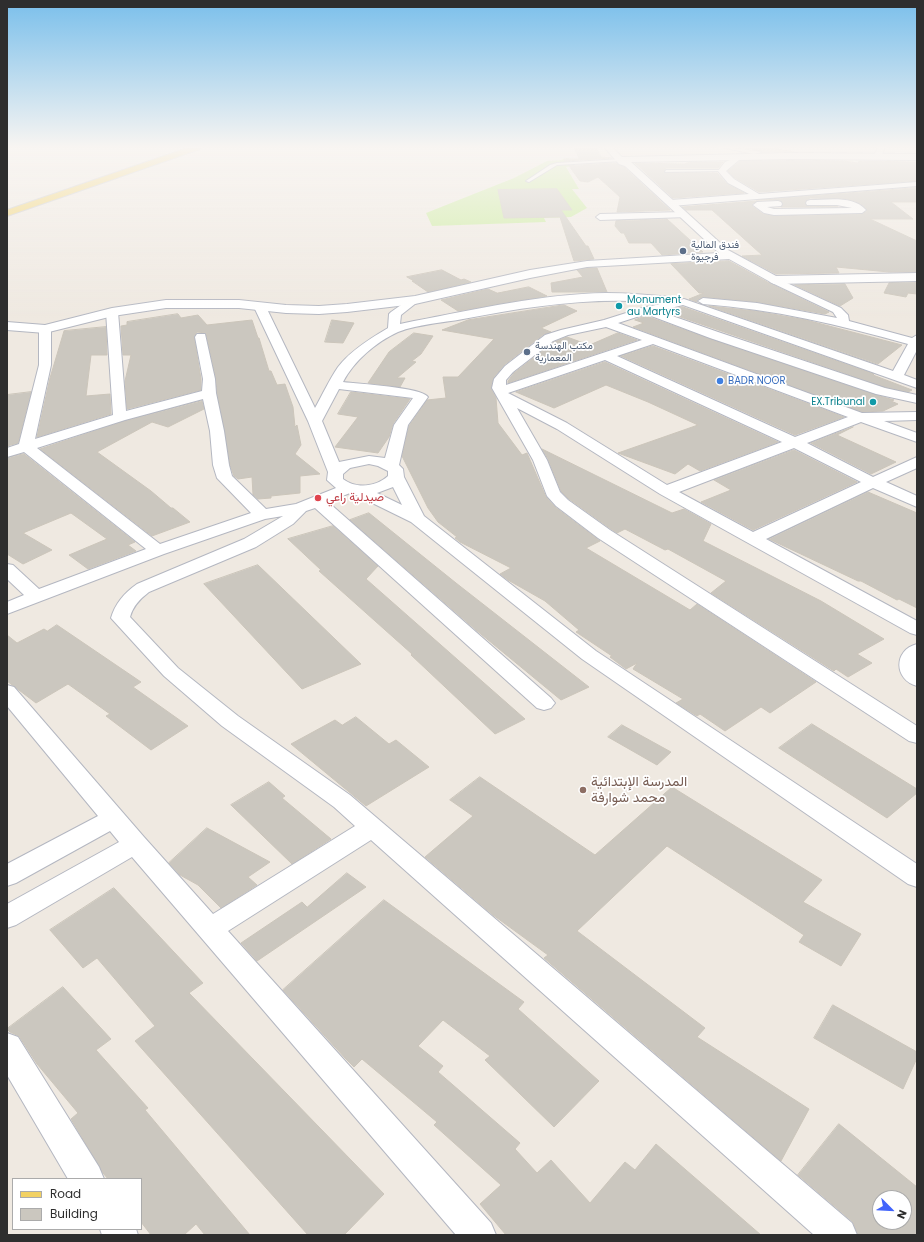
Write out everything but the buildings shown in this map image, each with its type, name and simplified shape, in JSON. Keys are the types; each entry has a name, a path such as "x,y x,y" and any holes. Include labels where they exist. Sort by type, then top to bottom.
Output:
{"main road":[{"path":"7,213 30,205"},
{"path":"673,205 730,256 774,280 917,277"},
{"path":"7,326 45,329 112,312 138,307 173,304 239,304 286,309 319,310 415,300 530,274 587,264 730,256"}],"street":[{"path":"757,205 767,211 774,212 862,210 856,205"},
{"path":"600,218 684,215"},
{"path":"774,280 837,310 842,315 844,323"},
{"path":"315,421 344,368 361,352 394,330 414,324 506,308 586,297 627,295 684,302 734,303 844,323 916,340 896,376"},
{"path":"394,330 395,314 415,300"},
{"path":"917,384 684,302 646,310 607,323 565,332 549,338 526,355 500,379 499,388 540,460 553,493 562,503 604,534 917,736"},
{"path":"260,307 315,421 336,472"},
{"path":"646,310 714,335 881,391 917,399"},
{"path":"112,312 120,417"},
{"path":"607,323 917,438"},
{"path":"26,447 45,365 45,329"},
{"path":"201,337 209,379 209,393 217,431 221,465 225,478 262,515"},
{"path":"503,394 653,340"},
{"path":"606,356 796,443 874,483 917,502"},
{"path":"7,608 158,550 262,515 308,504 353,489 369,490 391,483 401,425 421,397 414,394 334,385"},
{"path":"7,453 120,417 209,393"},
{"path":"503,394 562,426 666,491 917,628"},
{"path":"666,491 862,418 917,416"},
{"path":"26,447 158,550"},
{"path":"327,451 381,462 394,471 418,519"},
{"path":"369,460 352,462 339,468 334,476 338,483 418,519 589,655 917,877"},
{"path":"754,538 917,462"},
{"path":"308,504 544,703"},
{"path":"308,504 287,521 250,543 143,588 134,595 122,610 120,618 171,672 230,721 342,801 840,1235"},
{"path":"7,569 36,596"},
{"path":"917,650 908,660 908,665 917,680"},
{"path":"7,692 135,844 479,1235"},
{"path":"7,876 114,818"},
{"path":"210,929 372,827"},
{"path":"7,918 135,844"},
{"path":"7,1047 86,1178"}],"green space":[{"path":"446,205 585,205 587,208 571,217 544,218 546,222 432,226 426,213"}],"place":[{"name":"فندق المالية فرجيوة","path":"683,251"},
{"name":"Monument au Martyrs","path":"619,306"},
{"name":"مكتب الهندسة المعمارية","path":"527,352"},
{"name":"BADR NOOR","path":"720,381"},
{"name":"EX.Tribunal","path":"873,402"},
{"name":"صيدلية راعي","path":"318,498"},
{"name":"المدرسة الإبتدائية محمد شوارفة","path":"583,790"}]}
